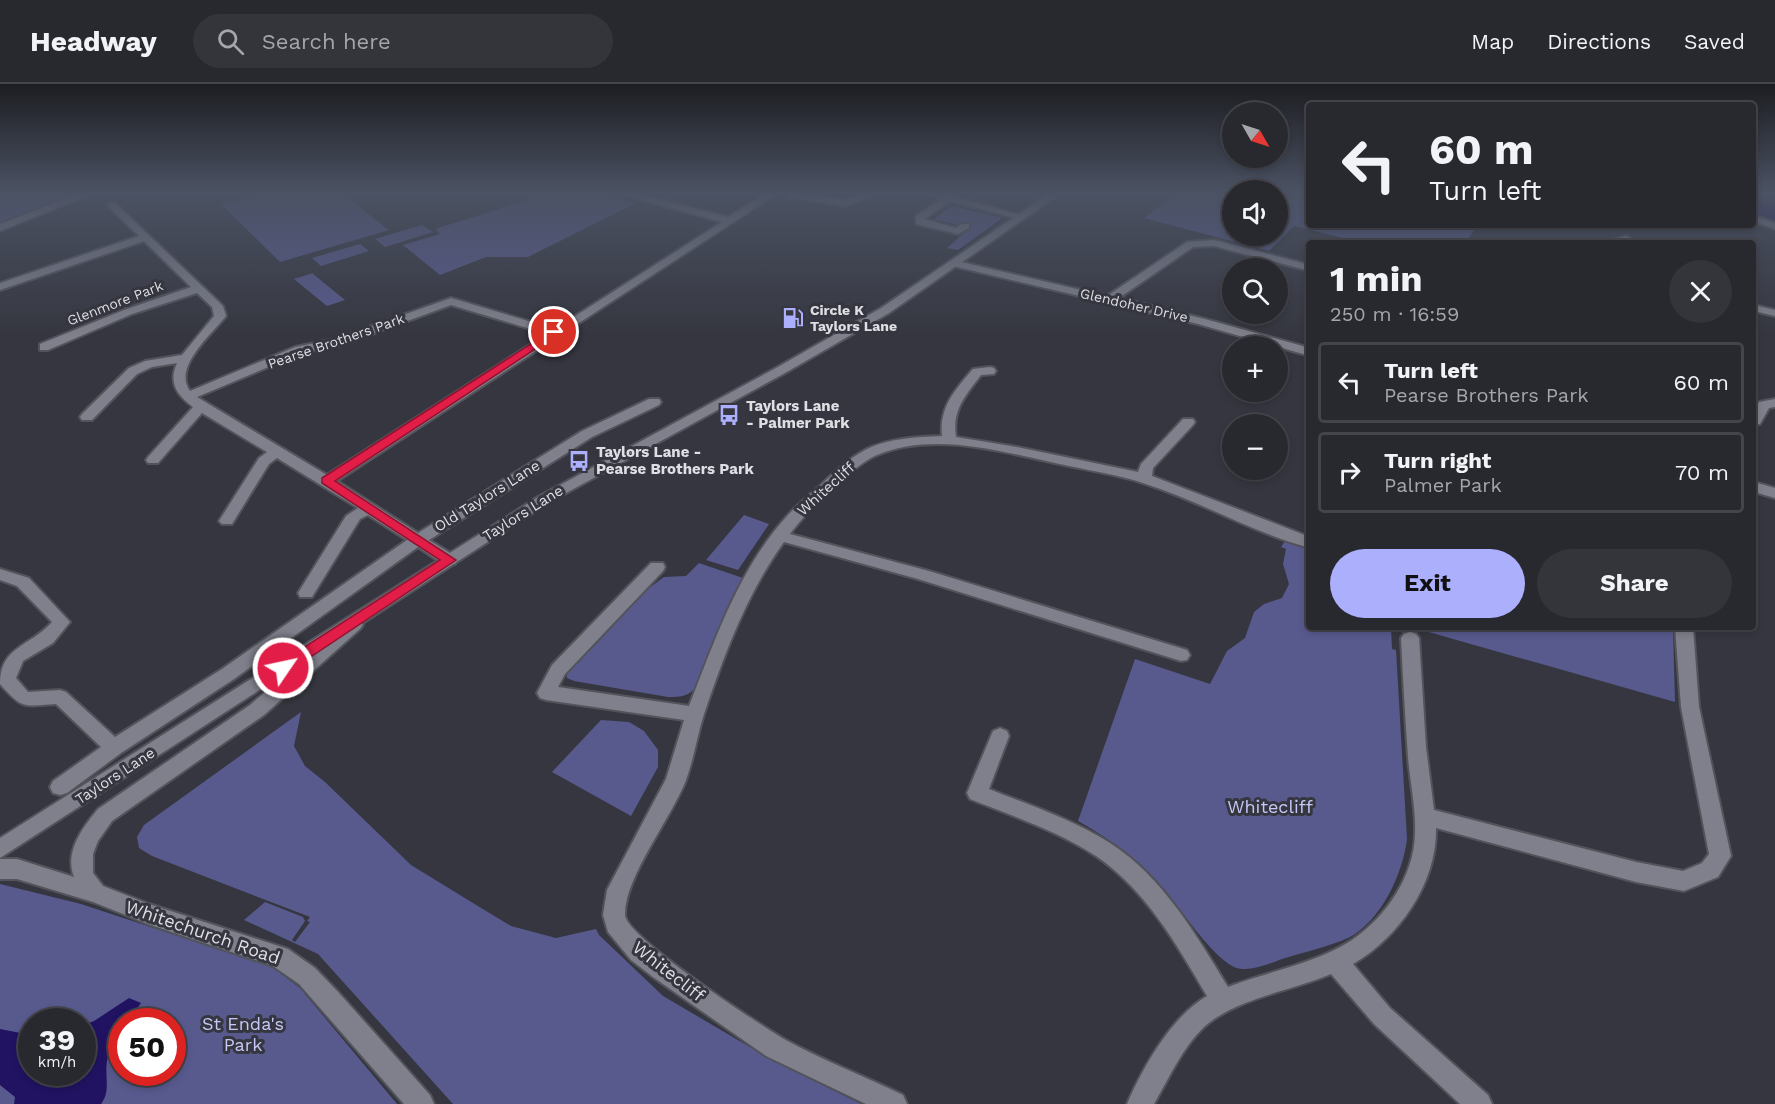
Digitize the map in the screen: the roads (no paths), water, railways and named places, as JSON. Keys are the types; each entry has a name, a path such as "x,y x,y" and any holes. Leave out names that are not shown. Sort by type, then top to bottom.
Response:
{"street":[{"path":"2,285 136,241"},
{"name":"Glenmore Park","path":"147,241 217,306 220,316 185,358"},
{"path":"327,481 554,332 700,241"},
{"name":"Taylors Lane","path":"0,849 370,610 589,473 782,371 860,326 989,241"},
{"path":"1110,299 1191,244 1214,243 1306,267"},
{"name":"Glendoher Drive","path":"957,264 1202,321 1306,351"},
{"name":"Glenmore Park","path":"44,347 128,312 197,288"},
{"name":"Pearse Brothers Park","path":"188,396 299,350 338,342 451,301 554,332"},
{"path":"1756,308 1775,313"},
{"path":"185,358 178,374 179,385 201,407 327,481 449,560"},
{"path":"87,417 133,371 149,364 185,358"},
{"path":"949,440 946,420 949,408 976,372 990,371"},
{"name":"Old Taylors Lane","path":"60,787 114,748 228,674 418,539 587,434 654,402"},
{"path":"1756,418 1764,405 1775,403"},
{"path":"153,460 201,407"},
{"path":"1143,478 1146,467 1188,422"},
{"path":"1756,422 1770,428"},
{"name":"Whitecliff","path":"894,1104 775,1047 661,969 639,952 616,925 614,908 618,890 676,780 694,714 735,611 764,558 792,519 837,478 870,453 917,441 949,440 1143,478 1306,541"},
{"path":"227,521 264,461 276,452"},
{"path":"1756,488 1775,493"},
{"path":"306,593 354,516 369,508"},
{"name":"Whitecliff","path":"780,536 923,575 1181,655"},
{"path":"657,567 558,670 546,693 580,696 694,714"},
{"path":"0,574 23,582 62,622 47,639 16,657 6,679 24,699 60,697 114,748"},
{"path":"95,894 82,876 81,855 93,830 105,815 257,710 370,610"},
{"path":"1425,816 1636,872 1684,880 1710,870 1720,856 1690,707 1684,630"},
{"path":"1140,1104 1170,1053 1203,1012 1223,1000 1335,961 1364,947 1387,927 1402,904 1416,878 1424,851 1425,816 1420,783 1410,638"},
{"path":"1000,736 977,793 1080,836 1110,855 1157,899 1176,924 1223,1000"},
{"name":"Whitechurch Road","path":"0,869 17,869 280,957 307,976 331,1000 421,1104"},
{"path":"1335,961 1382,1016 1479,1104"}],"place":[{"name":"Circle K Taylors Lane","path":"793,318"},
{"name":"Taylors Lane - Palmer Park","path":"729,415"},
{"name":"Taylors Lane - Pearse Brothers Park","path":"579,461"}],"park label":[{"name":"St Enda's Park","path":"243,1033"}]}
